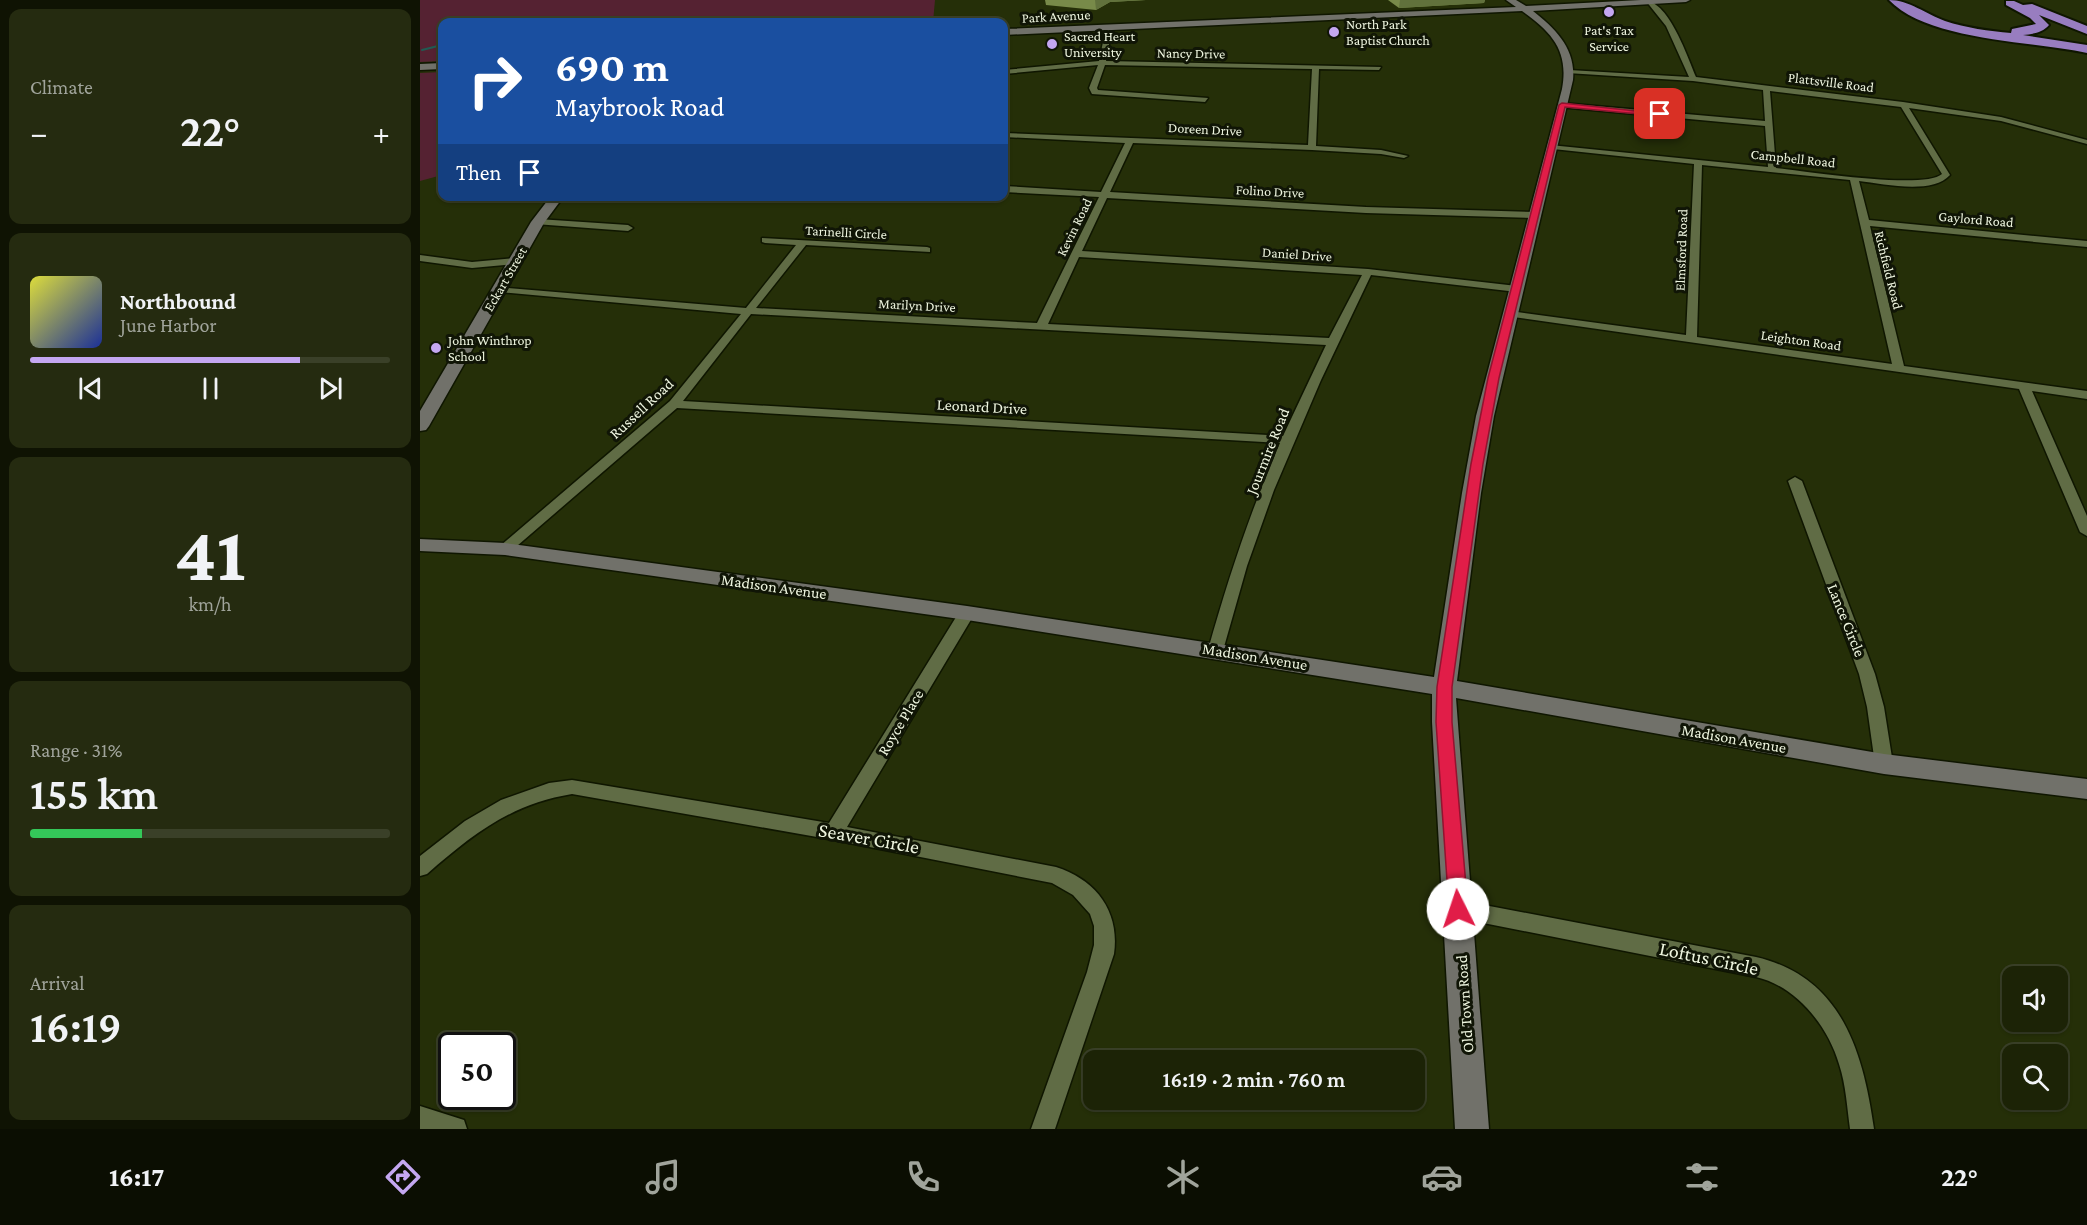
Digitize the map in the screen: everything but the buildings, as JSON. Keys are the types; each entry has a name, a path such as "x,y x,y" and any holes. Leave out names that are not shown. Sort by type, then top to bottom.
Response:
{"highway":[{"path":"1894,0 1926,18 1951,26 2047,40 2087,49"},
{"path":"1908,8 1945,21 1986,30 2027,31 2042,27 2040,20 2007,1"},
{"path":"2007,1 2087,30"},
{"path":"2007,1 2087,37"},
{"path":"2058,8 2063,18 2087,30"}],"main road":[{"path":"1510,0 1532,12 1563,48 1569,64 1569,72"},
{"name":"Park Avenue","path":"1008,33 1686,0"},
{"path":"420,67 438,66"},
{"name":"Old Town Road","path":"1472,1129 1444,722 1444,687 1477,464 1493,378 1553,147 1569,72"},
{"name":"Eckart Street","path":"420,426 538,222 554,201"},
{"name":"Madison Avenue","path":"420,545 505,549 967,613 1444,687 1884,764 2087,789"}],"street":[{"path":"1648,2 1656,8 1676,37 1693,79"},
{"path":"1109,28 1102,63 1093,88 1098,93 1205,100"},
{"name":"Nancy Drive","path":"1008,72 1102,63 1379,68"},
{"path":"1312,148 1316,67"},
{"name":"Plattsville Road","path":"1569,72 1693,79 1903,104 2009,121 2087,142"},
{"path":"1766,87 1772,170"},
{"name":"Campbell Road","path":"1553,147 1919,184 1939,180 1946,175 1903,104"},
{"path":"1562,105 1768,124"},
{"name":"Doreen Drive","path":"1008,135 1312,148 1381,152 1404,156"},
{"name":"Kevin Road","path":"1041,326 1131,139"},
{"name":"Elmsford Road","path":"1691,339 1698,162"},
{"name":"Richfield Road","path":"1854,178 1899,368"},
{"name":"Folino Drive","path":"1008,189 1366,210 1536,215"},
{"path":"538,222 628,228"},
{"name":"Gaylord Road","path":"1863,222 2087,244"},
{"name":"Tarinelli Circle","path":"765,240 927,249"},
{"name":"Russell Road","path":"505,549 674,404 802,243"},
{"name":"Daniel Drive","path":"1076,254 1368,272 1517,289"},
{"path":"420,258 472,265 515,261"},
{"name":"Jourmire Road","path":"1216,650 1239,566 1288,440 1368,272"},
{"name":"Marilyn Drive","path":"500,289 747,311 1333,342"},
{"name":"Leighton Road","path":"1510,314 2087,395"},
{"path":"2024,386 2087,532"},
{"name":"Leonard Drive","path":"674,404 1288,440"},
{"name":"Lance Circle","path":"1795,481 1810,528 1868,675 1878,714 1884,764"},
{"name":"Royce Place","path":"834,832 967,613"},
{"name":"Seaver Circle","path":"420,868 487,815 514,800 546,790 572,787 834,832 1056,875 1082,888 1096,905 1104,926 1103,956 1043,1129"},
{"name":"Loftus Circle","path":"1458,909 1775,972 1791,981 1811,998 1840,1039 1851,1065 1862,1129"},
{"path":"420,1118 455,1129"}],"shaded area":[{"path":"420,0 935,0 933,18 438,18 438,61 420,62"},
{"path":"438,72 438,176 420,181 420,73"}],"waterway":[{"path":"422,50 438,46"}],"place":[{"name":"Pat's Tax Service","path":"1609,12"},
{"name":"North Park Baptist Church","path":"1334,32"},
{"name":"Sacred Heart University","path":"1052,44"},
{"name":"John Winthrop School","path":"436,348"}],"route":[{"path":"1458,909 1444,722 1444,687 1477,464 1493,378 1562,105 1660,114"}]}
